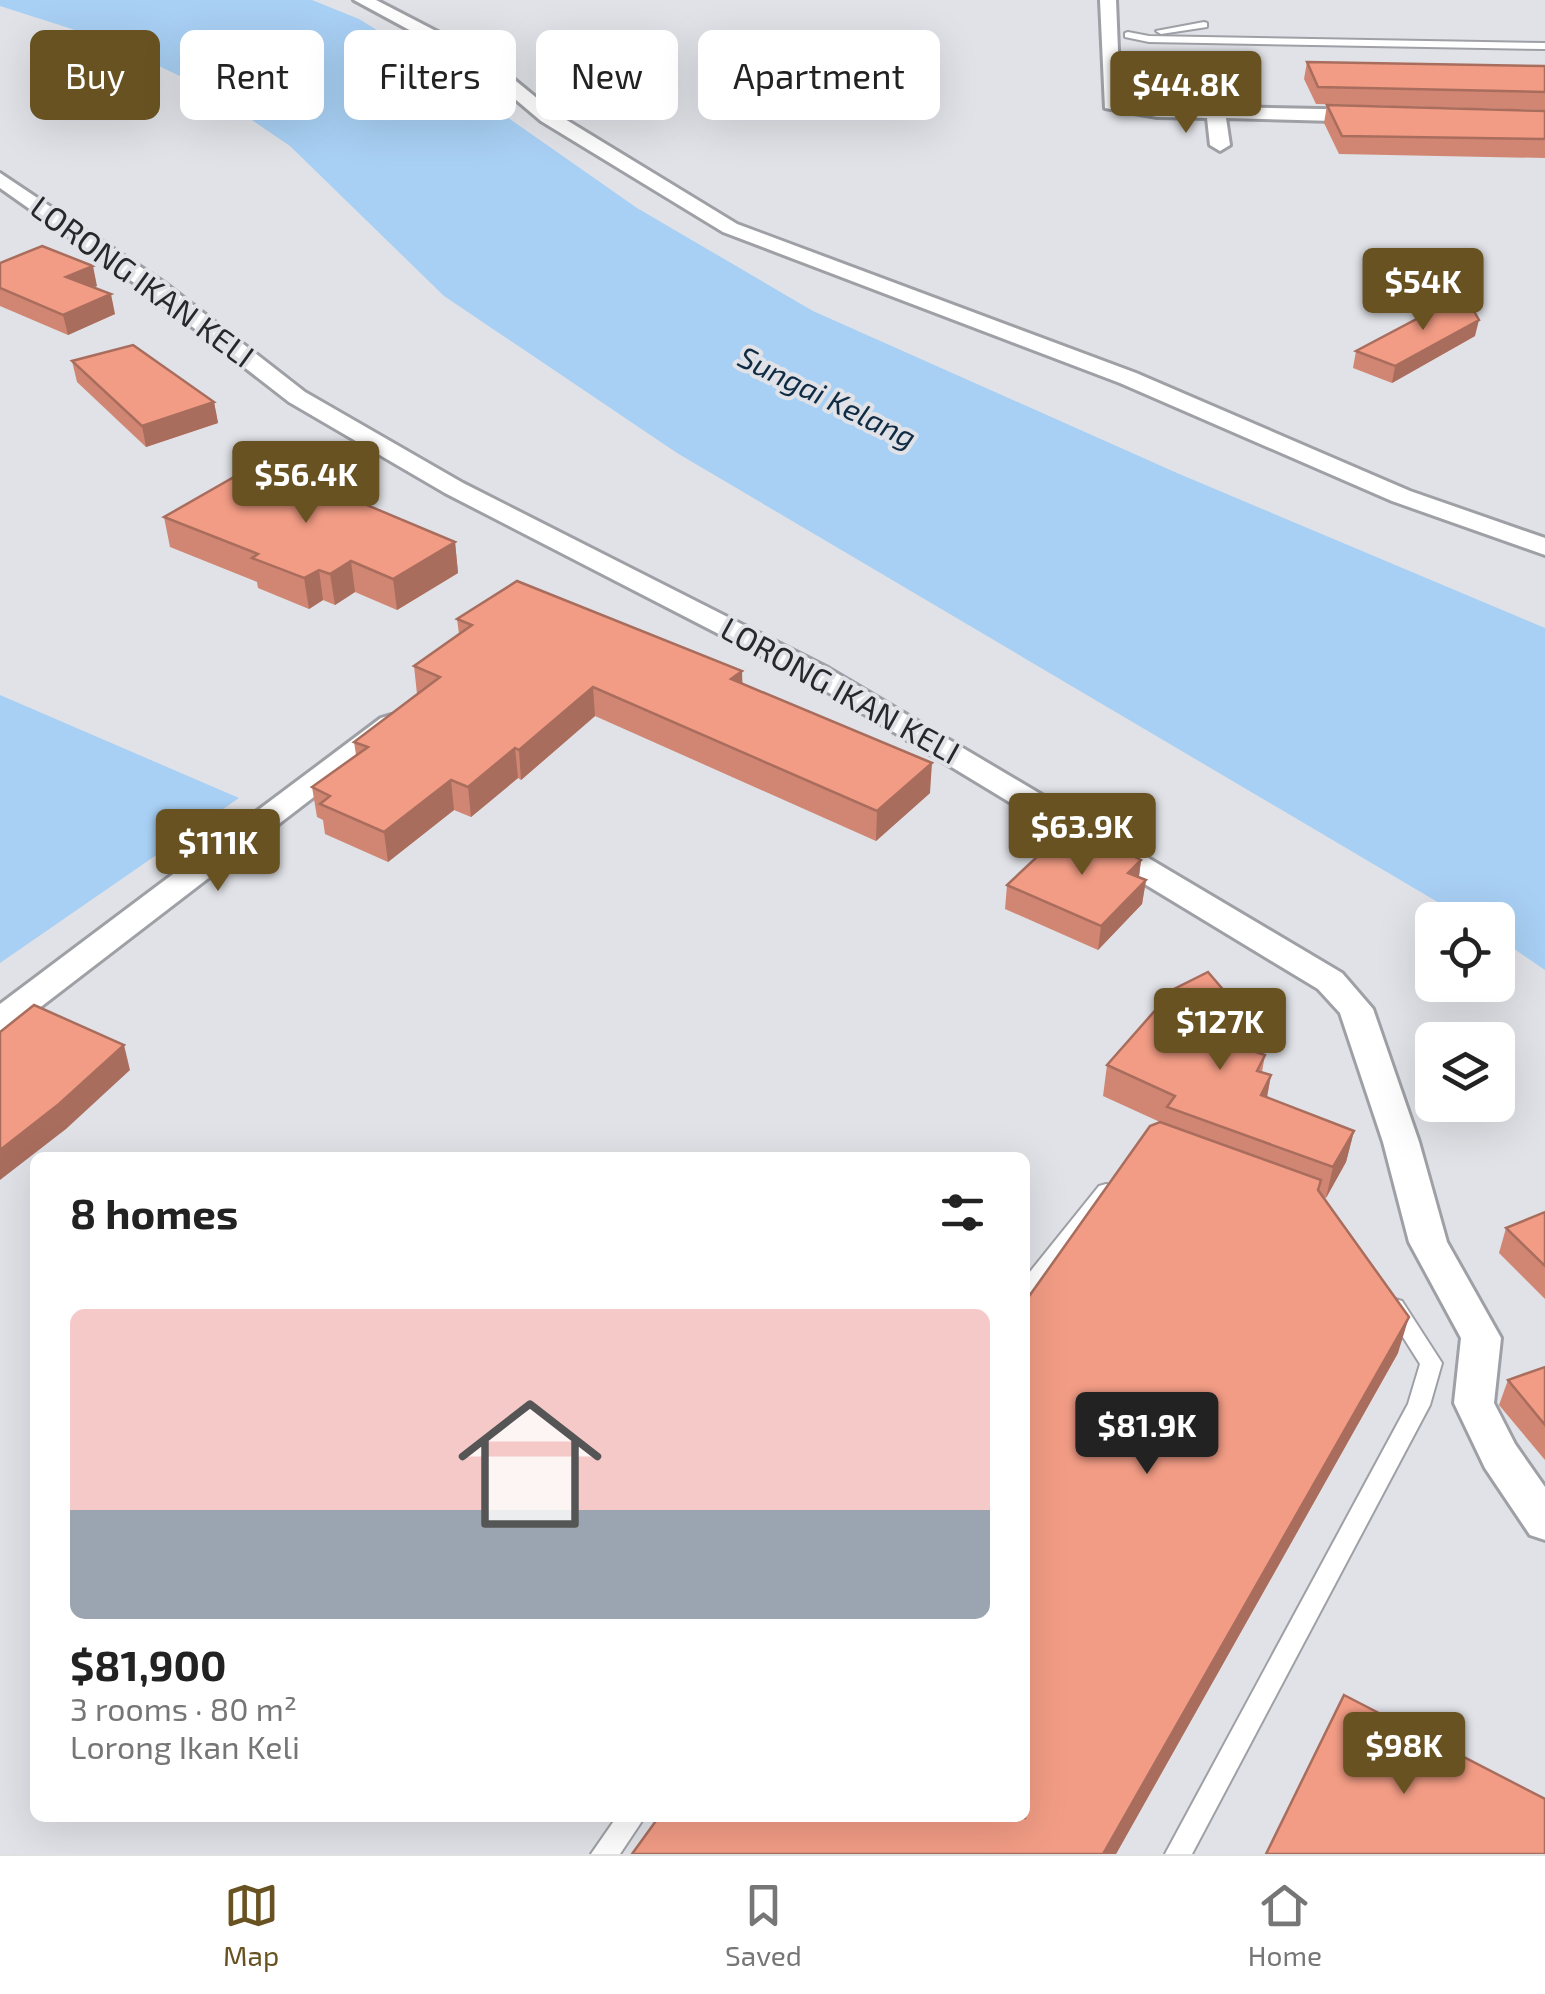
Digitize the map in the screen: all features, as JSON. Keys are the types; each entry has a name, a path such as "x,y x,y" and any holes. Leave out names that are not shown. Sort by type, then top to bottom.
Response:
{"street":[{"path":"362,0 425,29 482,62 548,118 730,228 1128,378 1401,496 1545,547"},
{"path":"1108,0 1120,35 1111,104 1126,109 1217,113 1390,116"},
{"path":"1211,81 1220,145"},
{"name":"LORONG IKAN KELI","path":"0,179 158,289 297,396 454,488 818,674 1330,981 1356,1008 1401,1142 1428,1242 1482,1338 1474,1403 1500,1456 1545,1522"},
{"path":"0,1021 399,718"}],"lane":[{"path":"1120,35 1204,25"},
{"path":"1120,35 1149,39 1545,46"},
{"path":"1030,1286 1122,1170"},
{"path":"1178,1854 1419,1404 1431,1363 1389,1296"},
{"path":"604,1854 629,1822"}],"water":[{"name":"Sungai Kelang","path":"0,0 312,0 377,30 344,30 344,120 511,120 637,208 813,311 1177,473 1545,628 1545,970 1515,950 1515,902 1438,902 677,453 444,296 290,146 252,120 324,120 324,30 180,30 180,76 160,67 160,30 75,30 0,6"},
{"path":"0,695 239,798 0,963"}],"building":[{"path":"1307,62 1545,66 1545,92 1318,87"},
{"path":"1327,105 1545,111 1545,139 1342,136"},
{"path":"42,246 93,266 66,277 111,294 63,315 0,288 0,263"},
{"path":"1464,294 1479,320 1395,366 1356,351"},
{"path":"133,345 214,402 142,426 72,361"},
{"path":"262,461 455,542 393,579 351,561 330,574 319,570 304,578 252,558 258,554 164,517"},
{"path":"517,581 742,671 731,679 932,763 877,811 593,687 468,787 451,780 384,832 320,804 330,796 312,787 368,747 354,742 440,677 414,666 472,625 457,619"},
{"path":"1087,833 1141,860 1128,873 1146,880 1101,926 1007,885 1054,841 1071,848"},
{"path":"1208,972 1250,1021 1231,1044 1265,1055 1257,1071 1271,1075 1261,1095 1354,1131 1333,1167 1167,1107 1175,1096 1107,1065 1174,989"},
{"path":"34,1005 124,1045 59,1104 0,1150 0,1032"},
{"path":"1160,1122 1321,1180 1318,1190 1409,1317 1103,1854 632,1854 655,1822 1030,1822 1030,1295 1150,1126"},
{"path":"1545,1212 1545,1266 1506,1228"},
{"path":"1545,1367 1545,1425 1508,1380"},
{"path":"1344,1695 1545,1799 1545,1854 1266,1854"}]}
